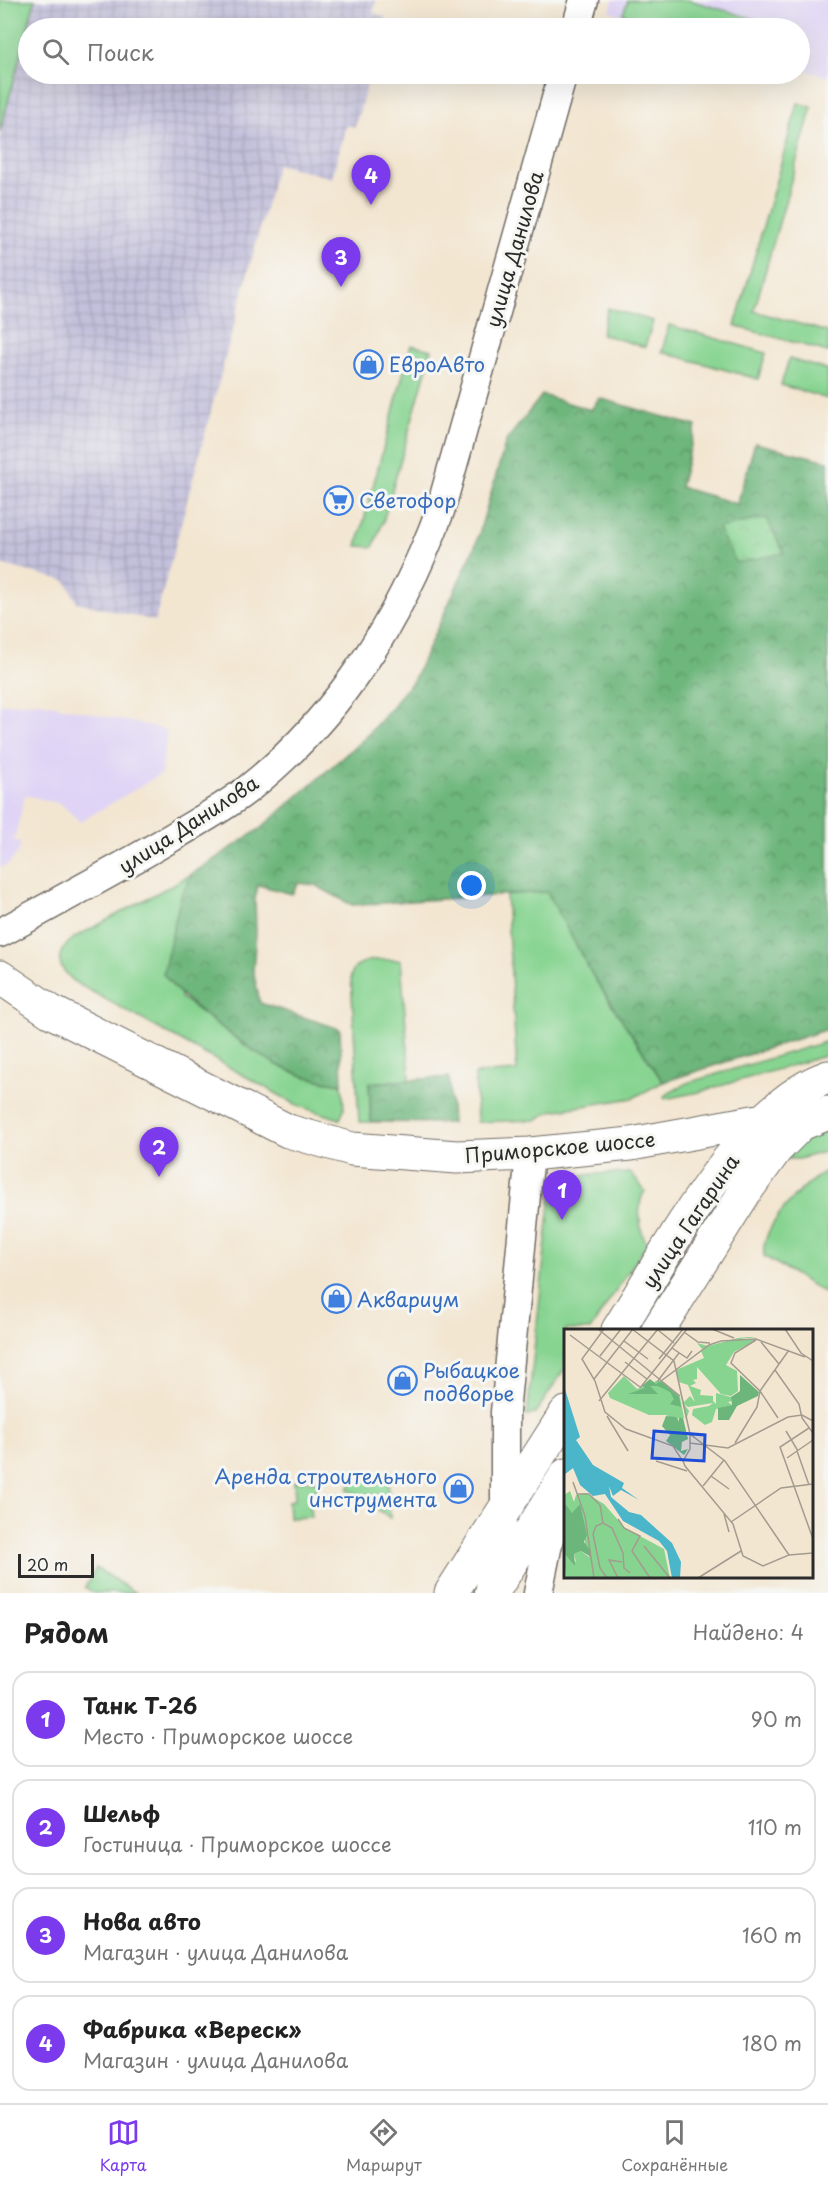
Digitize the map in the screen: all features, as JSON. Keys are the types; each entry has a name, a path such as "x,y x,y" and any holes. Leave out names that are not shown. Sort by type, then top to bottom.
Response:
{"main road":[{"name":"Приморское шоссе","path":"0,977 50,1011 288,1131 352,1149 457,1157 530,1154 631,1144 764,1120 814,1118"},
{"name":"улица Гагарина","path":"619,1329 723,1165 764,1120 802,1089 828,1077"},
{"name":"улица Гагарина","path":"659,1329 745,1192 776,1149 814,1118"},
{"path":"451,1593 564,1416"},
{"path":"490,1593 564,1478"}],"street":[{"path":"579,18 584,0"},
{"name":"улица Данилова","path":"0,933 123,866 247,790 303,739 367,661 420,563 440,511 560,84"},
{"path":"490,1593 505,1507 505,1412 530,1154"},
{"path":"538,1593 549,1539 564,1494"}],"shaded area":[{"path":"0,0 376,0 373,13 385,18 18,18 18,84 367,84 355,127 346,125 332,178 277,164 155,621 77,602 66,581 0,564"},
{"path":"613,0 828,0 828,77 810,72 810,18 630,18 610,11"},
{"path":"40,702 167,730 161,774 80,822 61,804 25,795 14,841 21,842 18,852 9,864 0,868 0,704"}],"green space":[{"path":"0,0 35,0 30,18 18,18 18,64 0,132"},
{"path":"628,0 689,0 751,18 633,18 623,14"},
{"path":"798,103 812,107 754,311 828,332 828,352 735,326"},
{"path":"608,308 653,321 645,347 601,334"},
{"path":"669,325 766,353 758,379 662,352"},
{"path":"411,345 432,350 383,522 373,547 357,546"},
{"path":"789,359 828,370 828,399 781,385"},
{"path":"542,395 591,410 599,398 696,426 680,487 737,504 755,443 828,461 828,1029 663,1082 593,976 547,892 352,905 315,885 299,883 292,894 258,885 255,899 256,933 253,970 260,1003 340,1029 342,1084 306,1077 277,1065 249,1048 183,996 163,974 181,895 192,874 261,828 366,737 413,681 476,544 506,441"},
{"path":"766,518 784,553 736,563 718,528"},
{"path":"192,874 185,890 178,920 181,998 256,1053 275,1064 317,1080 342,1084 344,1109 340,1119 299,1106 76,983 61,966 62,950 74,938"},
{"path":"547,891 593,976 663,1082 633,1098 551,1111 536,1120 477,1122 475,1074 517,1071 506,894"},
{"path":"401,960 410,1080 369,1083 371,1122 359,1122 351,975 354,969 365,962"},
{"path":"828,1041 828,1055 699,1092 665,1099 664,1096 687,1083"},
{"path":"449,1077 452,1123 371,1122 369,1083"},
{"path":"828,1130 828,1151 799,1159 788,1159 801,1138"},
{"path":"828,1170 828,1295 764,1256 765,1244 776,1219 796,1195"},
{"path":"631,1173 645,1191 640,1203 640,1217 642,1232 647,1244 591,1329 564,1329 564,1370 535,1414 527,1416 551,1195 567,1181 598,1174"},
{"path":"388,1478 390,1518 348,1489 353,1480"},
{"path":"317,1480 318,1503 310,1504 311,1517 289,1518 288,1501 295,1500 294,1481"},
{"path":"96,1568 136,1593 94,1593 85,1587"}],"place":[{"name":"Фабрика «Вереск»","path":"371,205"},
{"name":"Нова авто","path":"341,287"},
{"name":"ЕвроАвто","path":"368,364"},
{"name":"Светофор","path":"338,500"},
{"name":"Шельф","path":"159,1177"},
{"name":"Танк Т-26","path":"562,1220"},
{"name":"Аквариум","path":"336,1299"},
{"name":"Рыбацкое подворье","path":"402,1381"},
{"name":"Аренда строительного инструмента","path":"458,1488"}]}
